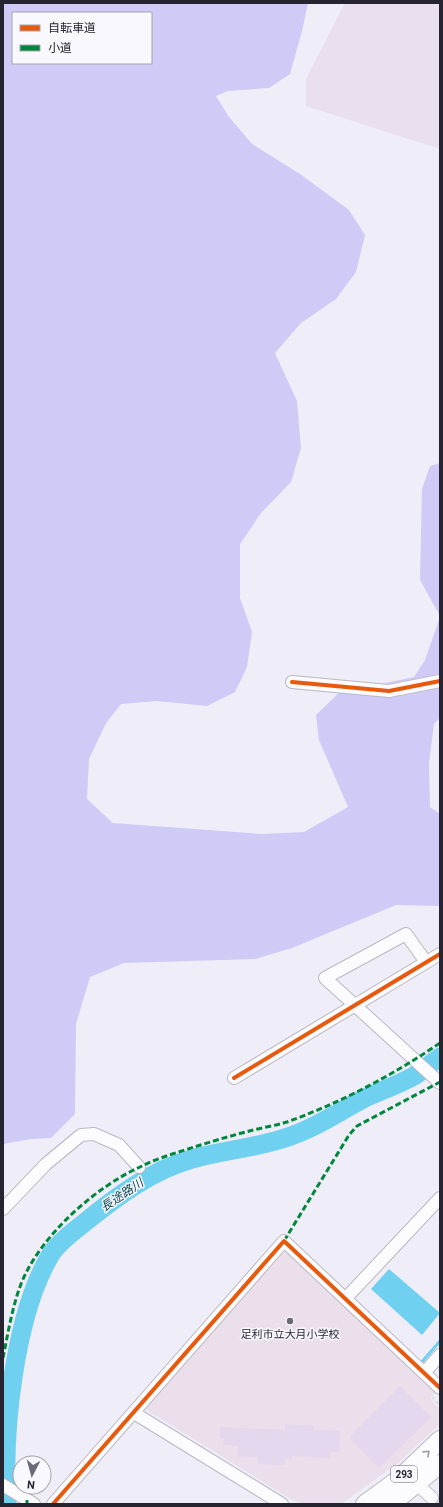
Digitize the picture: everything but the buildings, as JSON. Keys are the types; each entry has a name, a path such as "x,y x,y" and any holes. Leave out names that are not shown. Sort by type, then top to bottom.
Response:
{"highway":[{"name":"293","path":"365,1504 398,1480 440,1440"},
{"name":"293","path":"391,1504 440,1464"}],"street":[{"path":"292,682 389,691 440,681"},
{"path":"426,962 406,934 325,978 438,1081"},
{"path":"234,1078 440,954"},
{"path":"3,1209 46,1164 82,1135 94,1134 119,1145 139,1167"},
{"path":"346,1298 440,1198"},
{"path":"53,1504 284,1241 440,1388"},
{"path":"424,1373 440,1355"},
{"path":"134,1412 282,1504"},
{"path":"417,1484 432,1498"},
{"path":"3,1485 34,1504"}],"shaded area":[{"path":"3,3 308,3 290,74 269,88 228,91 216,96 229,117 252,144 300,174 349,210 365,235 356,272 336,299 301,323 275,353 297,401 301,448 291,482 261,513 240,544 240,598 252,632 247,667 235,692 207,706 157,701 121,704 106,723 89,759 87,799 113,823 262,834 304,832 348,807 319,740 316,715 343,689 381,684 414,677 425,660 440,617 440,718 434,724 429,763 430,807 440,814 440,906 396,905 292,948 255,959 124,963 90,977 76,1024 75,1114 51,1138 31,1139 3,1144"},
{"path":"345,3 440,3 440,149 306,106 306,79"},
{"path":"440,463 440,616 420,580 422,489 430,466"},
{"name":"足利市立大月小学校","path":"285,1249 436,1392 430,1398 440,1410 440,1417 438,1419 440,1424 397,1464 341,1504 302,1504 289,1498 142,1407"}],"water":[{"path":"389,1269 440,1313 422,1335 371,1289"}],"waterway":[{"name":"長途路川","path":"7,1504 7,1444 13,1376 28,1309 38,1279 51,1254 58,1245 96,1213 122,1194 163,1170 192,1159 264,1144 298,1133 363,1099 414,1076 440,1057"},
{"path":"421,1363 440,1341"}],"marked path":[{"path":"3,1358 15,1302 21,1284 30,1266 41,1248 55,1231 88,1200 106,1187 124,1175 147,1163 231,1136 287,1122 327,1106 385,1077 440,1043"},
{"path":"284,1241 349,1135 357,1126 440,1082"}],"cycle path":[{"path":"292,682 389,691 440,681"},
{"path":"234,1078 440,954"},
{"path":"53,1504 284,1241 440,1388"}],"place":[{"name":"足利市立大月小学校","path":"290,1321"}]}
